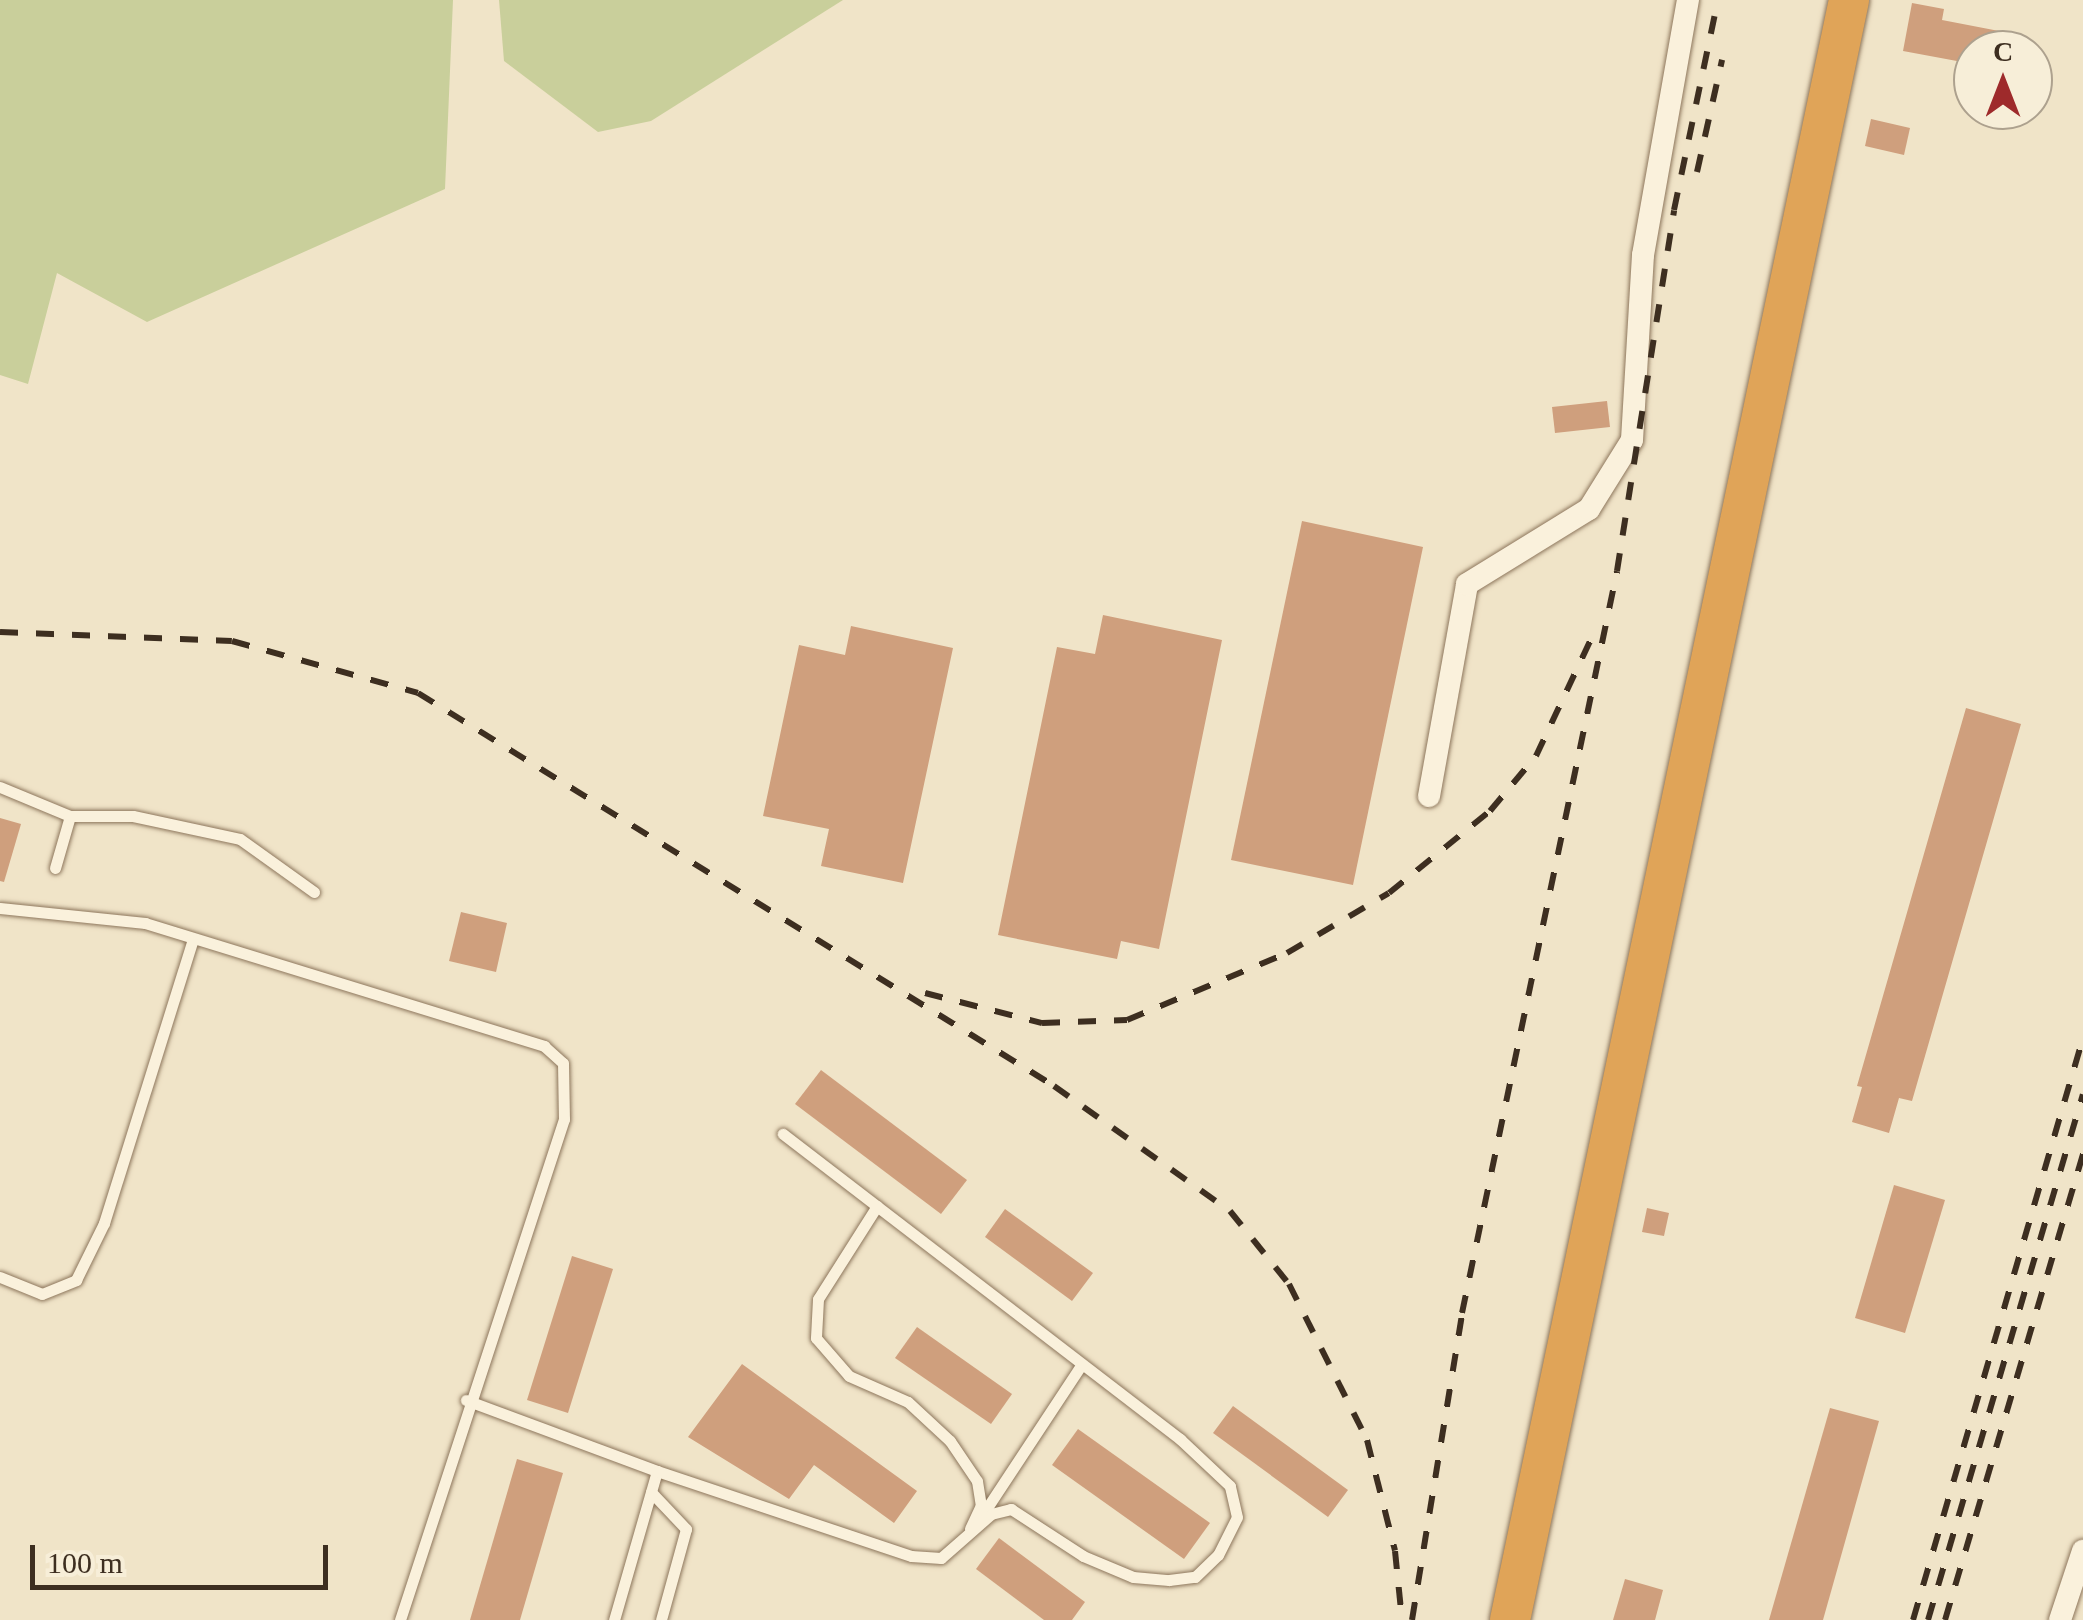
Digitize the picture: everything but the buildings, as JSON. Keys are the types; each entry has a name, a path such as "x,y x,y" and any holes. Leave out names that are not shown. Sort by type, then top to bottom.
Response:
{"highway":[{"path":"1510,1620 1849,0"}],"street":[{"path":"1429,796 1467,584 1588,509 1632,440 1643,255 1688,0"},
{"path":"2060,1620 2083,1551"}],"lane":[{"path":"0,787 70,816 134,816 240,839 314,892"},
{"path":"54,868 70,816"},
{"path":"0,908 145,923 192,943 544,1046 563,1063 564,1120 466,1400 400,1620"},
{"path":"0,1277 42,1294 76,1280 104,1223 192,943"},
{"path":"466,1400 657,1471 911,1556 941,1558 966,1536 1012,1509 1082,1556 1133,1577 1196,1577 1218,1555 1237,1517 1230,1486 1082,1364 783,1134"},
{"path":"876,1206 818,1299 816,1338 849,1376 908,1402 950,1441 979,1493 966,1536"},
{"path":"966,1536 1052,1419 1082,1364"},
{"path":"614,1620 657,1471"},
{"path":"651,1492 686,1529 660,1620"}],"green space":[{"path":"0,0 453,0 445,189 147,322 57,273 28,384 0,375"},
{"path":"499,0 843,0 651,121 598,132 504,61"}],"railway":[{"path":"1412,1620 1462,1313 1617,571 1674,210 1718,0"},
{"path":"1697,172 1722,60"},
{"path":"0,632 232,641 418,693 1054,1086 1230,1211 1289,1284 1367,1440 1395,1551 1402,1620"},
{"path":"925,993 1042,1023 1127,1020 1287,953 1389,893 1490,811 1536,756 1593,635"},
{"path":"1913,1620 2083,1038"},
{"path":"1928,1620 2083,1094"},
{"path":"1945,1620 2083,1153"}]}
